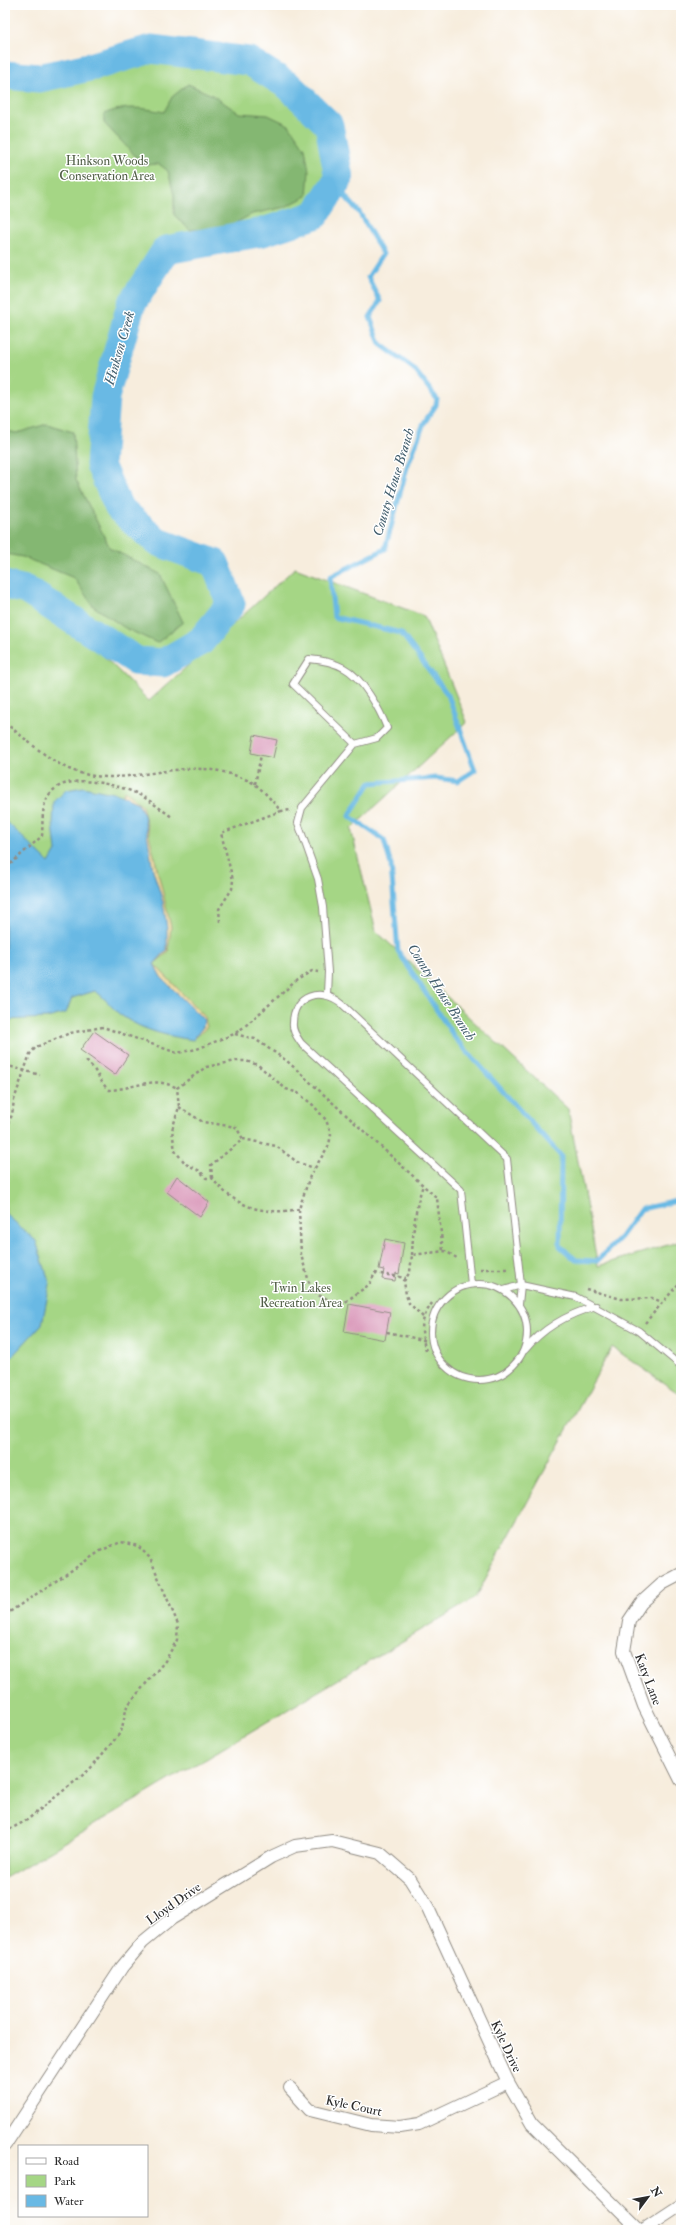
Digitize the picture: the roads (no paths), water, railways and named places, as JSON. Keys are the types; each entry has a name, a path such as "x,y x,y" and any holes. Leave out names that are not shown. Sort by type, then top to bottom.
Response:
{"street":[{"name":"Katy Lane","path":"681,1574 662,1584 641,1603 629,1621 624,1651 644,1706 681,1780"},
{"name":"Lloyd Drive","path":"5,2145 122,1968 143,1942 171,1919 271,1857 295,1846 332,1841 380,1853"},
{"name":"Kyle Drive","path":"380,1853 410,1879 428,1908 508,2082 532,2124 639,2230"},
{"name":"Kyle Court","path":"290,2088 310,2110 371,2125 400,2127 418,2124 508,2082"},
{"path":"643,2230 681,2205"}],"lane":[{"path":"327,994 328,972 323,906 318,879 298,823 302,808 355,744 377,738 387,728 380,710 360,683 346,668 328,661 309,659 293,684 355,744"},
{"path":"471,1284 461,1190 301,1043 294,1032 294,1014 300,1003 316,994 327,994 341,1002 507,1159 521,1285 519,1304"},
{"path":"524,1351 527,1330 526,1319 519,1304 504,1290 488,1284 471,1284 456,1289 444,1298 435,1311 431,1326 432,1342 437,1356 446,1368 459,1377 474,1381 490,1380 504,1374 516,1364 537,1335 580,1311 596,1306"},
{"path":"504,1290 521,1285 576,1297 596,1306 638,1331 681,1366"}],"water":[{"path":"83,787 118,794 138,803 144,815 153,870 163,902 167,928 167,950 154,964 161,977 204,1020 203,1027 193,1040 165,1035 139,1026 119,1013 95,991 72,998 66,1013 47,1018 5,1020 5,820 49,863 56,851 53,824 54,802 66,790"},
{"path":"5,1213 36,1241 50,1284 42,1324 5,1364"}],"waterway":[{"name":"Hinkson Creek","path":"5,75 39,78 94,66 151,49 249,61 289,86 329,125 339,178 315,215 263,232 166,250 131,305 105,397 100,465 119,508 158,542 215,563 231,604 201,641 163,663 137,661 26,590 5,585"},
{"name":"County House Branch","path":"339,178 345,196 359,212 383,254 368,277 380,301 370,317 380,344 414,369 437,399 436,405 424,423 407,467 385,549 330,577 334,617 401,633 448,695 475,770 458,781 436,778 370,783 349,816 384,840 391,865 398,951 455,1038 561,1156 560,1246 576,1260 597,1261 621,1237 641,1209 681,1200"}],"park label":[{"name":"Hinkson Woods Conservation Area","path":"107,168"},
{"name":"Twin Lakes Recreation Area","path":"301,1294"}]}
